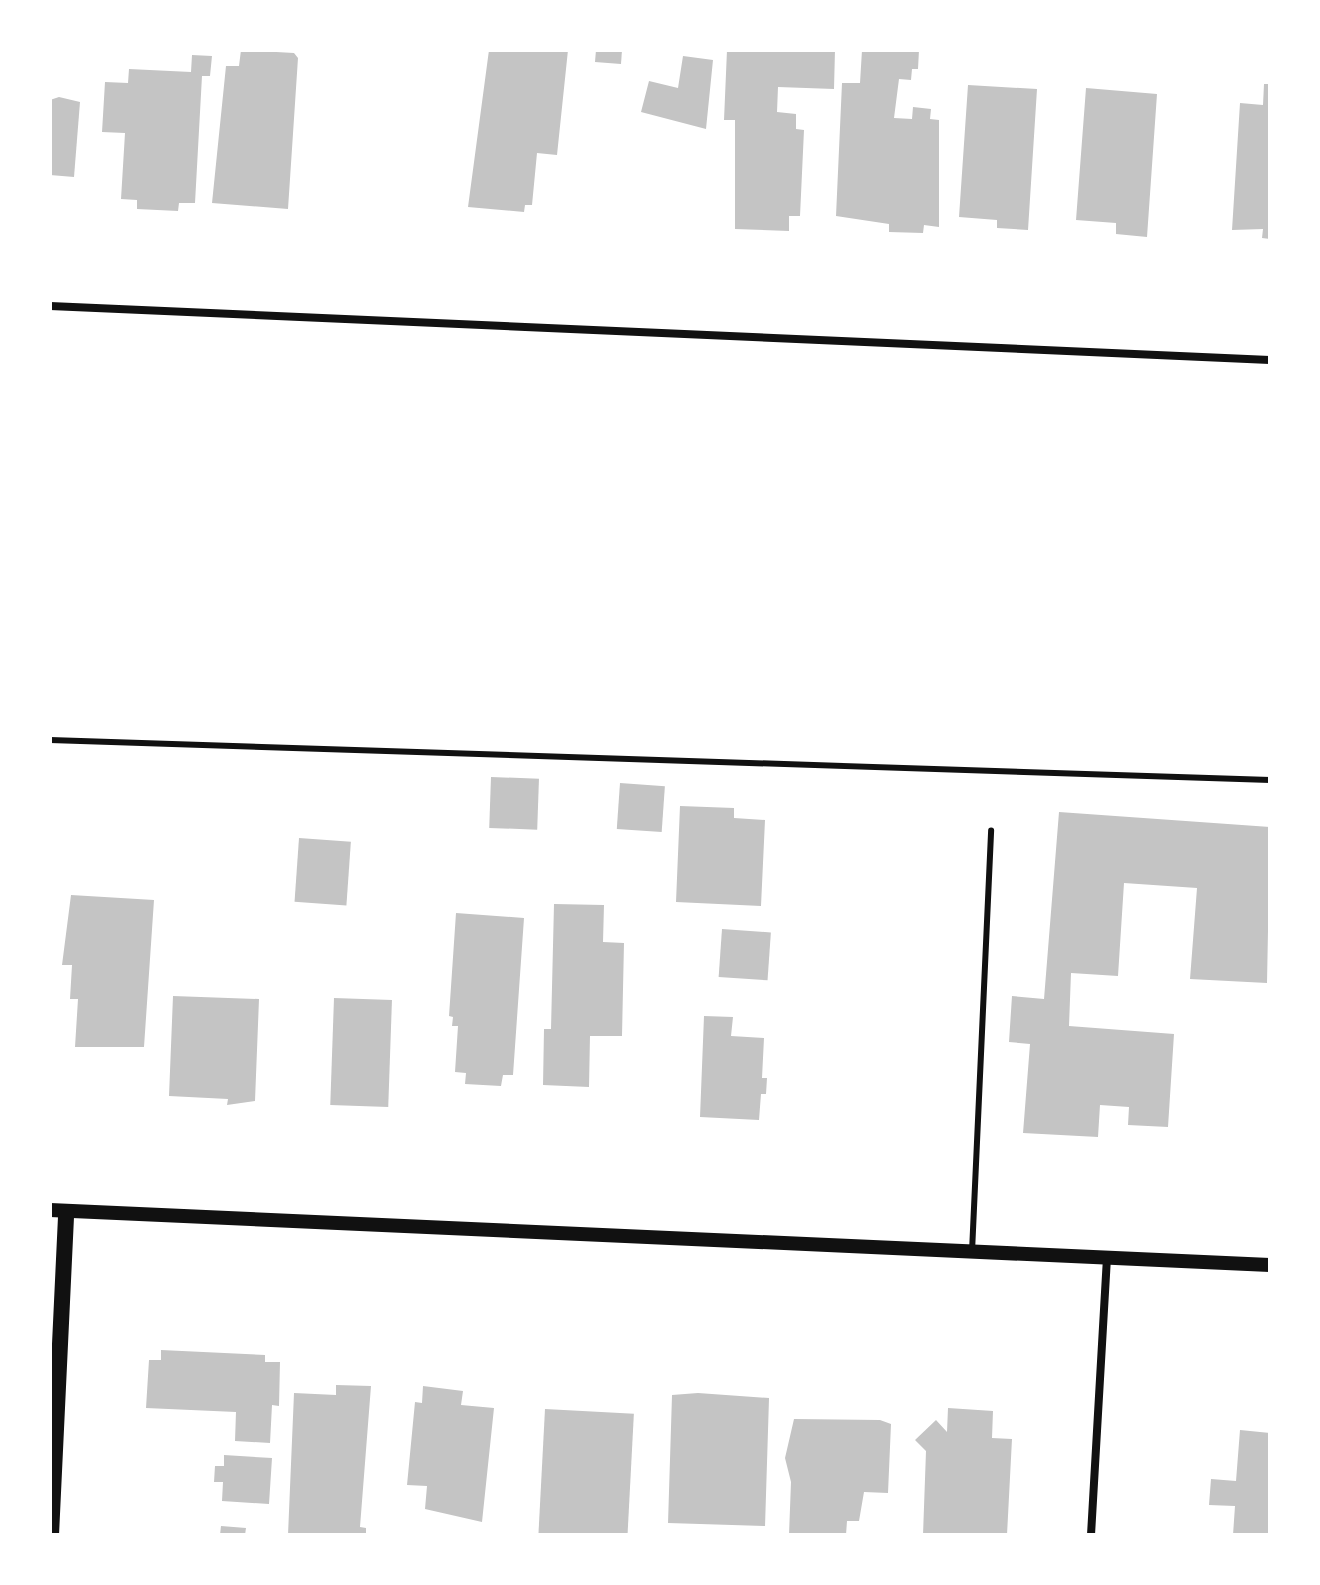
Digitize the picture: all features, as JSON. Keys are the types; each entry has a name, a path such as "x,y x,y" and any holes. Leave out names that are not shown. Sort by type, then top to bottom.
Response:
{"main road":[{"path":"51,1535 58,1211"}],"street":[{"path":"50,306 1270,360"},
{"path":"58,1211 1270,1265"},
{"path":"1091,1535 1107,1258"}],"lane":[{"path":"50,740 1270,780"},
{"path":"972,1252 991,830"}],"building":[{"path":"241,50 294,53 298,58 288,209 212,203 226,66 239,66"},
{"path":"489,50 568,50 557,155 537,153 532,205 525,205 524,212 468,207"},
{"path":"596,50 622,50 621,64 595,62"},
{"path":"727,50 835,50 834,89 778,87 777,112 796,114 796,129 804,130 800,216 789,216 789,231 735,229 735,120 724,120"},
{"path":"862,50 919,50 918,69 912,69 911,80 899,79 894,118 912,119 913,107 931,109 930,119 939,120 939,227 924,225 923,233 889,232 889,224 836,216 842,83 860,83"},
{"path":"192,55 212,56 210,76 202,76 195,203 179,203 178,211 137,209 137,200 121,199 125,133 102,132 105,82 128,83 129,69 191,72"},
{"path":"683,56 713,60 706,129 641,112 649,81 678,88"},
{"path":"1264,84 1270,84 1270,239 1262,238 1263,229 1232,230 1240,103 1263,105"},
{"path":"968,85 1037,89 1028,230 997,228 997,220 959,217"},
{"path":"1086,88 1157,94 1147,237 1116,234 1116,223 1076,220"},
{"path":"59,97 80,102 74,177 50,175 50,100"},
{"path":"491,777 539,779 537,830 489,828"},
{"path":"620,783 665,786 662,832 617,829"},
{"path":"680,806 734,808 734,818 765,820 761,906 676,902"},
{"path":"1059,812 1270,827 1267,983 1190,979 1197,888 1124,883 1118,976 1071,973 1069,1026 1174,1034 1168,1127 1128,1125 1129,1107 1100,1105 1098,1137 1023,1133 1030,1044 1009,1042 1012,996 1044,999"},
{"path":"299,838 351,842 346,905 295,902"},
{"path":"71,895 154,900 144,1047 75,1047 78,999 70,999 72,965 62,965"},
{"path":"554,904 604,905 603,942 624,943 622,1036 590,1036 589,1087 543,1085 544,1029 551,1029"},
{"path":"456,913 524,918 513,1075 503,1075 501,1086 465,1084 466,1073 455,1072 458,1026 452,1026 453,1017 449,1016"},
{"path":"722,929 771,932 768,980 719,977"},
{"path":"173,996 259,999 255,1101 227,1105 228,1099 169,1096"},
{"path":"334,998 392,1000 388,1107 330,1105"},
{"path":"704,1016 733,1017 731,1036 764,1038 762,1078 767,1078 766,1094 761,1094 759,1120 700,1117"},
{"path":"161,1350 265,1355 265,1362 280,1362 279,1406 272,1405 270,1443 235,1441 236,1412 146,1408 149,1360 161,1360"},
{"path":"336,1385 371,1386 360,1527 366,1528 366,1535 288,1535 294,1393 336,1395"},
{"path":"423,1386 463,1391 461,1405 494,1408 482,1522 425,1509 427,1486 407,1485 415,1402 422,1403"},
{"path":"698,1393 769,1398 765,1526 668,1523 672,1395"},
{"path":"948,1408 993,1411 992,1438 1012,1439 1007,1535 923,1535 926,1451 915,1440 936,1420 947,1432"},
{"path":"545,1409 634,1414 628,1535 538,1535"},
{"path":"794,1419 880,1420 891,1424 888,1493 864,1492 859,1521 847,1521 846,1535 789,1535 791,1482 785,1458"},
{"path":"1240,1430 1270,1433 1270,1535 1233,1535 1235,1506 1209,1505 1211,1479 1236,1481"},
{"path":"224,1455 272,1458 269,1504 222,1501 223,1482 214,1482 215,1466 224,1466"},
{"path":"221,1526 246,1528 245,1535 220,1535"}]}
